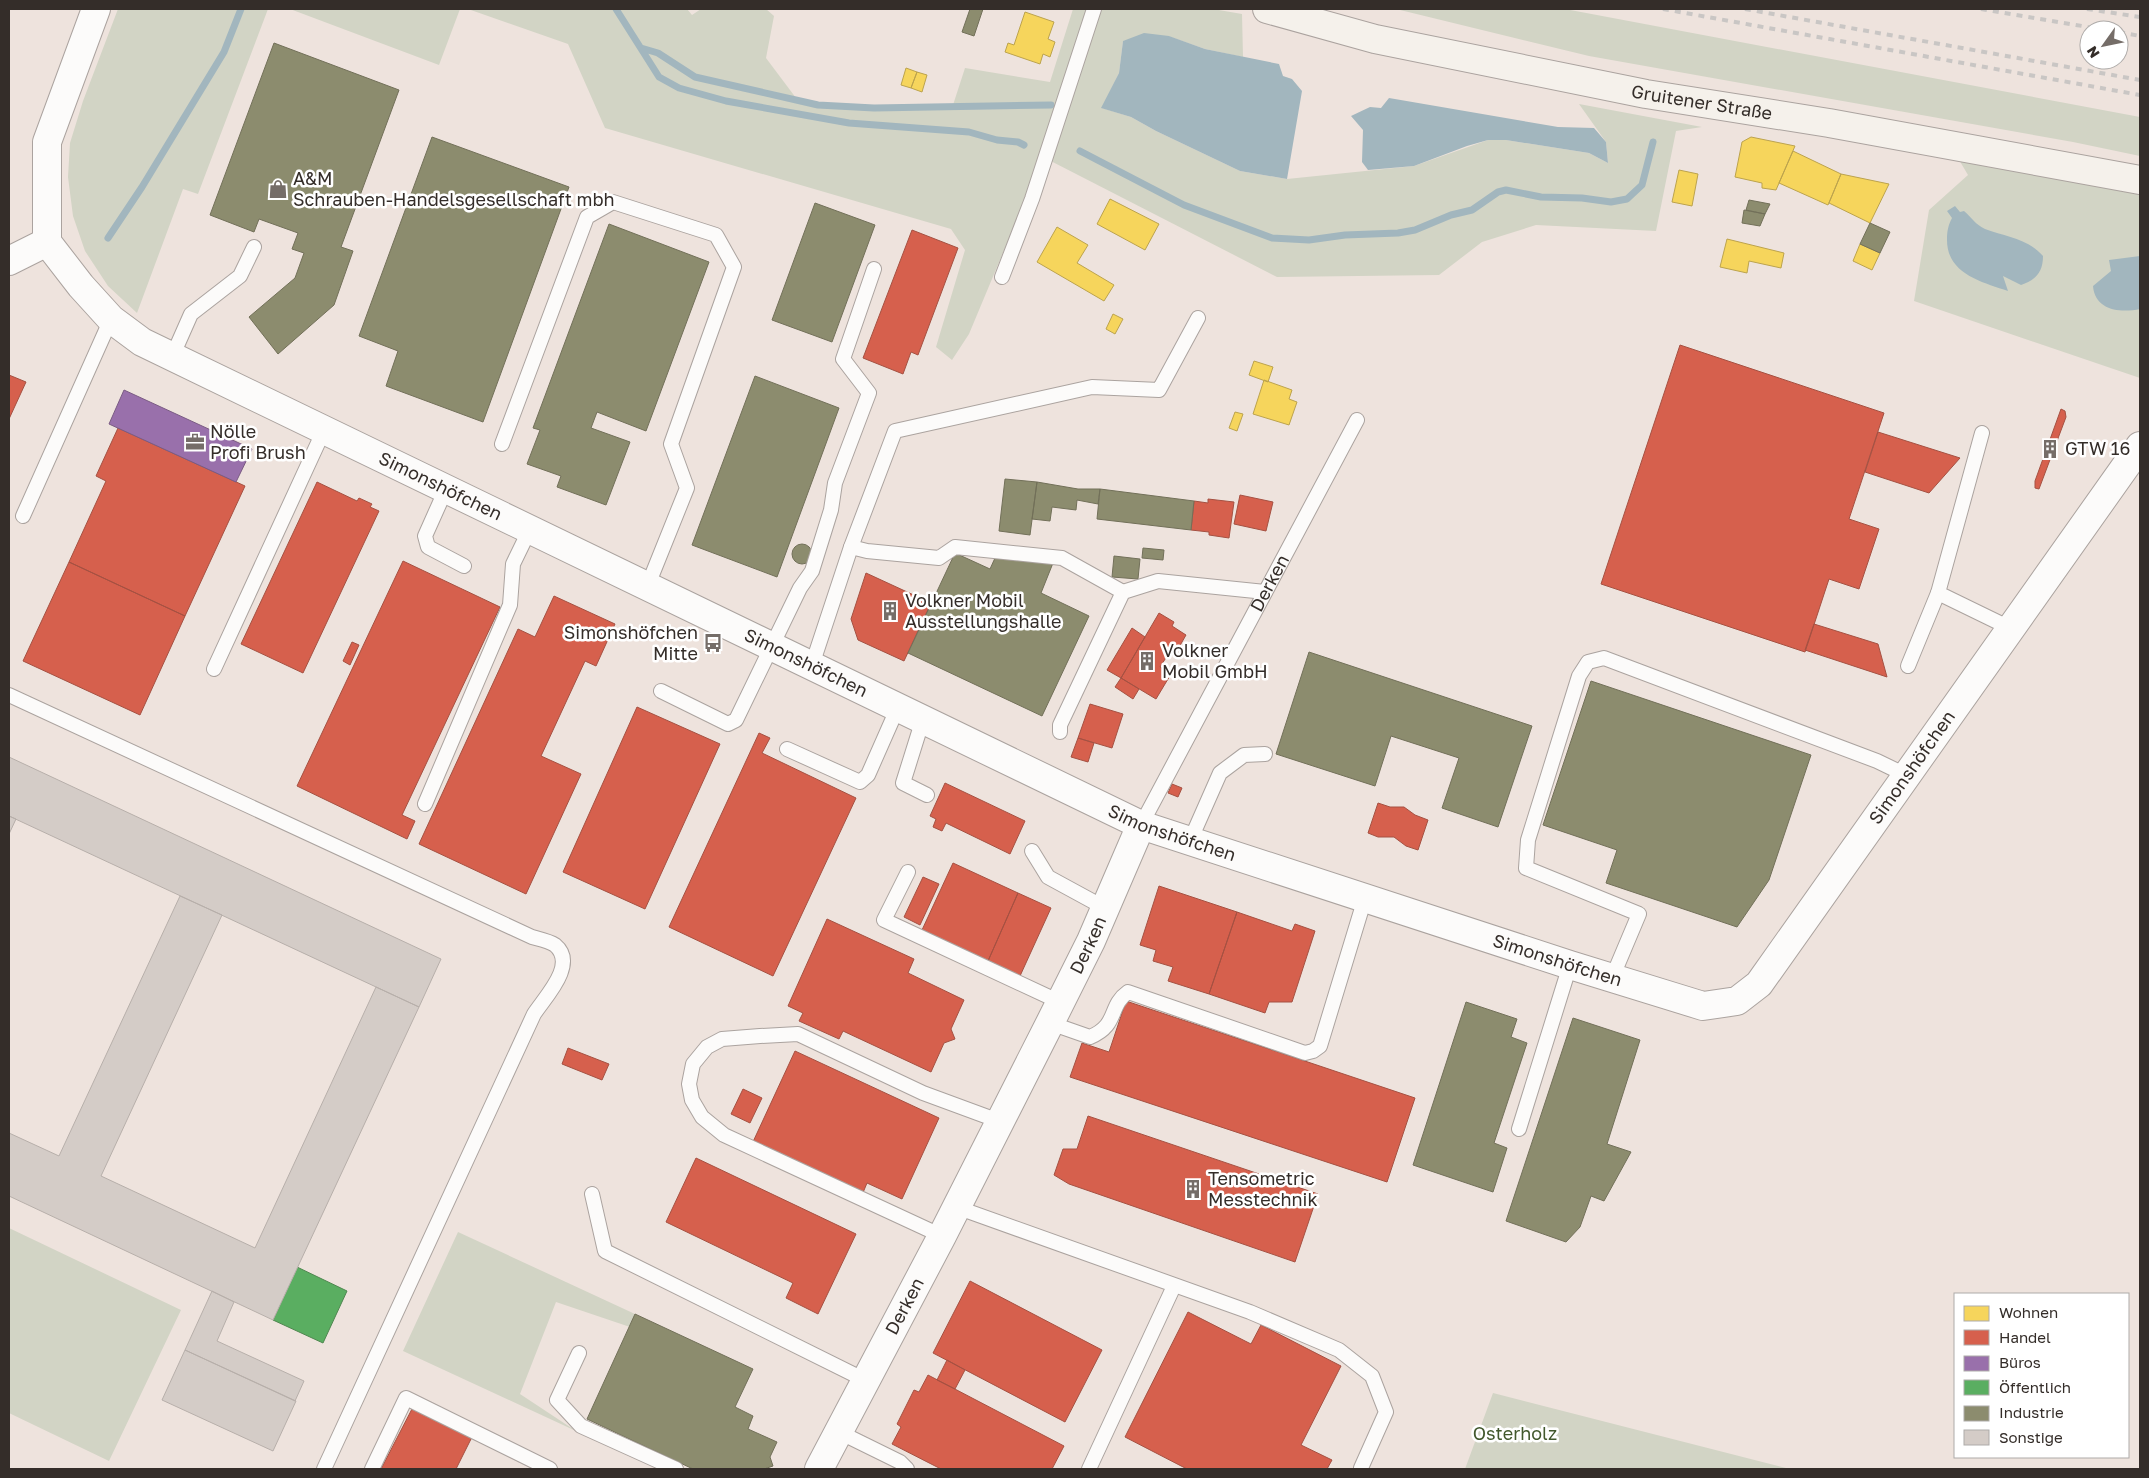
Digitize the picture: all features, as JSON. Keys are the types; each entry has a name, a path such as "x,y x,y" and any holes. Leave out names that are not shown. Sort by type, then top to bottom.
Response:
{"street":[{"path":"9,261 47,242 47,142 96,9"},
{"name":"Gruitener Straße","path":"1266,9 1375,39 1646,94 1829,123 2140,180"},
{"name":"Simonshöfchen","path":"47,242 81,286 112,319 142,342 1141,825 1570,965 1703,1006 1736,1001 1759,984 2140,446"},
{"name":"Derken","path":"819,1469 942,1236 1055,1013 1105,908 1141,825"}],"lane":[{"path":"1002,277 1032,199 1094,9"},
{"path":"502,444 586,218 613,202 716,235 734,267 671,444 687,488 648,585"},
{"path":"172,357 191,314 240,276 254,247"},
{"path":"661,691 728,724 736,720 770,645 800,588 812,571 831,510 835,483 868,392 843,359 874,269"},
{"path":"812,665 851,547 895,431 1092,387 1159,390 1198,318"},
{"path":"23,516 112,319"},
{"name":"Derken","path":"1141,825 1357,420"},
{"path":"214,669 324,430"},
{"path":"1908,666 1938,593 1982,433"},
{"path":"446,489 425,536 428,547 464,566"},
{"path":"425,804 510,605 513,564 530,529"},
{"path":"851,547 866,551 940,558 956,547 1062,558 1123,592"},
{"path":"1060,732 1060,725 1123,592 1158,580 1265,592"},
{"path":"1938,593 2012,629"},
{"path":"1612,978 1639,914 1526,868 1528,840 1579,676 1588,662 1604,658 1877,761 1908,776"},
{"path":"9,695 532,937 553,944 560,951 564,961 560,974 534,1014 324,1469"},
{"path":"787,749 860,782 868,776 898,707"},
{"path":"923,719 903,783 927,795"},
{"path":"1190,841 1220,773 1244,755 1265,754"},
{"path":"1032,851 1048,877 1105,908"},
{"path":"908,872 884,920 1055,1013 1090,1037 1102,1032 1108,1026 1121,997 1128,992 1305,1053 1313,1051 1320,1046 1365,898"},
{"path":"1519,1129 1570,965"},
{"path":"942,1236 724,1135 702,1117 692,1100 689,1084 693,1064 707,1047 722,1040 798,1034 923,1093 999,1121"},
{"path":"592,1194 605,1251 866,1380"},
{"path":"956,1208 1250,1312 1340,1350 1372,1376 1386,1412 1362,1468"},
{"path":"1089,1469 1174,1286"},
{"path":"579,1354 557,1400 581,1426 676,1469"},
{"path":"372,1469 406,1398 547,1469"},
{"path":"839,1432 900,1462 907,1469"}],"green space":[{"path":"118,9 268,9 198,194 183,189 137,313 108,286 85,251 73,216 68,177 70,143 83,101"},
{"path":"290,9 460,9 439,65"},
{"path":"468,9 687,9 692,15 701,9 766,9 774,16 766,58 799,102 855,110 953,105 965,68 1050,82 1073,9 1213,9 1242,14 1243,57 1205,49 1168,36 1123,41 1119,73 1102,108 1131,117 1240,171 1287,179 1414,166 1488,140 1506,140 1589,153 1608,163 1606,142 1579,104 1702,127 1676,131 1656,231 1536,225 1482,242 1439,275 1277,277 1041,156 1025,200 969,334 952,360 936,347 965,250 951,229 605,128 568,44"},
{"path":"1396,9 1565,9 2140,117 2140,156 2073,142 1589,56"},
{"path":"1955,153 2140,189 2140,378 1914,301 1929,210 1968,175"},
{"path":"9,1228 181,1310 109,1461 9,1413"},
{"path":"458,1232 635,1314 630,1327 556,1302 520,1394 576,1431 403,1351"},
{"name":"Osterholz","path":"1493,1393 1790,1469 1465,1469"}],"water":[{"path":"1144,33 1169,36 1205,49 1279,64 1283,76 1292,79 1302,91 1287,179 1240,171 1131,117 1101,108 1119,73 1123,41"},
{"path":"1389,98 1558,127 1594,128 1606,142 1608,163 1589,153 1506,140 1488,140 1414,166 1368,170 1362,162 1363,130 1351,116 1370,107 1381,108"},
{"path":"1955,206 1960,212 1964,211 1985,229 2016,239 2037,250 2043,256 2042,267 2038,275 2031,281 2021,285 2003,276 2008,291 1977,280 1959,269 1949,252 1947,240 1952,218 1947,211"},
{"path":"2140,256 2140,309 2117,310 2099,301 2093,286 2111,271 2109,260"}],"building: Wohnen":[{"path":"1025,12 1054,22 1048,39 1055,42 1050,57 1043,54 1040,64 1005,52 1008,43 1014,45"},
{"path":"906,68 917,72 911,88 901,85"},
{"path":"917,72 927,75 922,92 911,88"},
{"path":"1751,137 1795,146 1776,190 1762,188 1762,183 1735,177 1742,142"},
{"path":"1793,151 1841,174 1828,205 1779,183"},
{"path":"1679,170 1698,174 1692,206 1672,202"},
{"path":"1841,174 1889,184 1870,223 1829,203"},
{"path":"1110,199 1159,224 1145,250 1097,224"},
{"path":"1057,227 1088,245 1077,263 1114,285 1104,301 1037,262"},
{"path":"1727,239 1784,253 1781,268 1749,261 1747,273 1720,267"},
{"path":"1860,244 1880,253 1872,270 1853,261"},
{"path":"1113,314 1123,319 1115,334 1106,329"},
{"path":"1254,361 1273,367 1268,382 1249,375"},
{"path":"1264,380 1292,390 1289,399 1297,402 1289,425 1253,414"},
{"path":"1235,412 1243,414 1237,431 1229,428"}],"building: Handel":[{"path":"912,230 958,248 918,355 911,352 903,374 863,358"},
{"path":"1680,345 1884,413 1849,519 1879,529 1859,589 1829,579 1805,652 1601,584"},
{"path":"9,375 26,382 9,419"},
{"name":"GTW 16","path":"2061,409 2065,411 2066,417 2039,489 2035,488 2035,481"},
{"path":"118,428 245,486 185,616 69,562 106,481 96,476"},
{"path":"1878,432 1960,458 1929,493 1865,472"},
{"path":"317,482 357,501 359,498 372,504 370,507 379,511 303,673 241,644"},
{"path":"1240,495 1273,502 1266,531 1234,524"},
{"path":"1208,499 1234,502 1229,538 1209,535 1209,532 1191,530 1194,501 1208,503"},
{"path":"403,561 500,607 402,815 415,821 407,839 297,786"},
{"path":"69,562 185,616 140,715 23,661"},
{"name":"Volkner Mobil Ausstellungshalle","path":"866,573 931,603 904,661 858,640 851,619"},
{"path":"554,596 615,624 596,666 585,661 541,756 581,774 526,894 419,844 518,629 535,637"},
{"name":"Volkner Mobil GmbH","path":"1159,613 1174,622 1172,626 1186,635 1174,656 1169,653 1160,667 1171,674 1156,699 1121,678"},
{"path":"1814,624 1878,644 1887,677 1805,650"},
{"path":"1132,628 1145,637 1121,678 1107,670"},
{"path":"352,642 359,645 350,665 343,661"},
{"path":"1121,678 1139,689 1133,699 1115,687"},
{"path":"1090,704 1123,714 1112,748 1078,738"},
{"path":"637,707 720,744 645,909 563,872"},
{"path":"759,733 770,738 762,753 856,798 773,976 669,927"},
{"path":"1078,738 1094,743 1088,762 1071,757"},
{"path":"945,783 1025,821 1010,854 946,823 942,831 933,827 936,819 930,816"},
{"path":"1172,784 1182,788 1178,797 1168,793"},
{"path":"1378,803 1390,807 1404,807 1415,815 1428,820 1418,850 1406,846 1394,837 1378,837 1368,833"},
{"path":"953,863 1018,893 988,961 922,930"},
{"path":"923,877 939,884 920,925 904,917"},
{"path":"1159,886 1237,912 1209,994 1168,981 1173,967 1153,961 1156,950 1140,945"},
{"path":"1018,893 1051,908 1020,976 988,961"},
{"path":"1237,912 1292,931 1295,924 1315,931 1292,1002 1269,1002 1265,1013 1209,994"},
{"path":"827,919 914,959 908,973 964,1000 951,1029 955,1039 944,1043 931,1072 843,1031 839,1039 799,1021 803,1013 788,1006"},
{"path":"1126,1001 1415,1098 1387,1182 1070,1077 1082,1043 1109,1052"},
{"path":"568,1048 609,1064 602,1080 562,1064"},
{"path":"795,1051 939,1118 902,1199 867,1183 862,1195 752,1144"},
{"path":"743,1089 762,1098 750,1123 731,1114"},
{"name":"Tensometric Messtechnik","path":"1088,1116 1318,1194 1295,1262 1069,1184 1054,1175 1063,1149 1077,1149"},
{"path":"696,1158 856,1234 818,1314 786,1298 793,1283 666,1222"},
{"path":"970,1281 1102,1350 1065,1422 933,1353"},
{"path":"1188,1312 1251,1344 1261,1325 1341,1366 1301,1445 1332,1460 1327,1469 1187,1469 1125,1437"},
{"path":"947,1360 965,1370 955,1389 937,1380"},
{"path":"928,1375 1064,1446 1052,1469 941,1469 892,1444 901,1427 897,1424 914,1390 919,1392"},
{"path":"413,1407 472,1437 456,1469 381,1469"}],"building: Büros":[{"path":"124,390 252,449 236,482 109,424"}],"building: Öffentlich":[{"path":"297,1267 347,1291 323,1343 273,1320"}],"building: Industrie":[{"path":"970,9 983,9 974,36 962,32"},
{"path":"274,43 399,90 341,247 353,251 334,305 278,354 249,317 295,278 304,253 292,249 298,233 259,219 254,232 210,215"},
{"path":"432,137 569,187 483,422 386,386 398,351 359,336"},
{"path":"1749,200 1770,204 1765,214 1746,210"},
{"path":"815,203 875,225 832,342 772,320"},
{"path":"1744,210 1765,214 1760,226 1742,223"},
{"path":"1870,223 1890,232 1880,253 1860,244"},
{"path":"609,224 709,262 646,431 597,412 591,428 630,442 606,505 557,487 561,476 527,464 540,430 533,428"},
{"path":"755,376 839,408 777,577 692,545"},
{"path":"1005,479 1037,482 1030,535 999,531"},
{"path":"1037,482 1078,489 1100,489 1098,504 1077,500 1076,510 1052,507 1050,521 1032,519"},
{"path":"1100,489 1194,501 1191,530 1097,519"},
{"path":"798,544 806,544 812,550 812,558 806,564 798,564 792,558 792,550"},
{"path":"1143,548 1164,550 1163,560 1142,558"},
{"path":"955,553 990,569 995,558 1053,563 1041,593 1089,616 1042,716 908,653"},
{"path":"1114,556 1140,559 1138,579 1112,577"},
{"path":"1309,652 1532,726 1498,827 1442,808 1459,758 1391,736 1375,786 1276,754"},
{"path":"1591,681 1811,755 1769,880 1737,927 1606,883 1617,850 1543,825"},
{"path":"1466,1002 1517,1019 1511,1037 1527,1043 1494,1143 1507,1148 1493,1192 1413,1165"},
{"path":"1573,1018 1640,1040 1607,1144 1631,1152 1604,1201 1591,1196 1580,1227 1566,1242 1506,1221"},
{"path":"635,1314 753,1369 735,1407 753,1416 748,1429 777,1442 770,1457 773,1466 764,1469 693,1469 587,1419"}],"building: Sonstige":[{"path":"9,757 441,959 419,1007 9,816"},
{"path":"9,816 16,819 9,834"},
{"path":"180,896 222,915 101,1176 255,1248 376,987 419,1007 273,1320 9,1196 9,1133 59,1156"},
{"path":"212,1291 234,1302 217,1341 304,1381 295,1401 185,1350"},
{"path":"185,1350 296,1401 273,1451 162,1400"}],"waterway":[{"path":"108,238 142,187 224,52 241,9"},
{"path":"616,9 659,77 679,88 726,101 849,123 969,132 997,140 1018,142 1024,145"},
{"path":"641,48 658,53 695,77 818,105 874,108 1051,105"},
{"path":"1080,151 1184,205 1272,238 1309,240 1345,235 1398,233 1415,230 1451,215 1472,210 1498,192 1506,190 1541,197 1582,198 1611,202 1627,199 1642,185 1653,142"}],"railway":[{"path":"1663,9 2140,95"},
{"path":"1745,9 2140,80"},
{"path":"1981,9 2079,25"},
{"path":"2087,9 2140,17"},
{"path":"2129,34 2140,36"}],"place":[{"name":"A&M Schrauben-Handelsgesellschaft mbh","path":"278,189"},
{"name":"Nölle Profi Brush","path":"195,442"},
{"name":"GTW 16","path":"2050,449"},
{"name":"Volkner Mobil Ausstellungshalle","path":"890,611"},
{"name":"Simonshöfchen Mitte","path":"713,643"},
{"name":"Volkner Mobil GmbH","path":"1147,661"},
{"name":"Tensometric Messtechnik","path":"1193,1189"}]}
